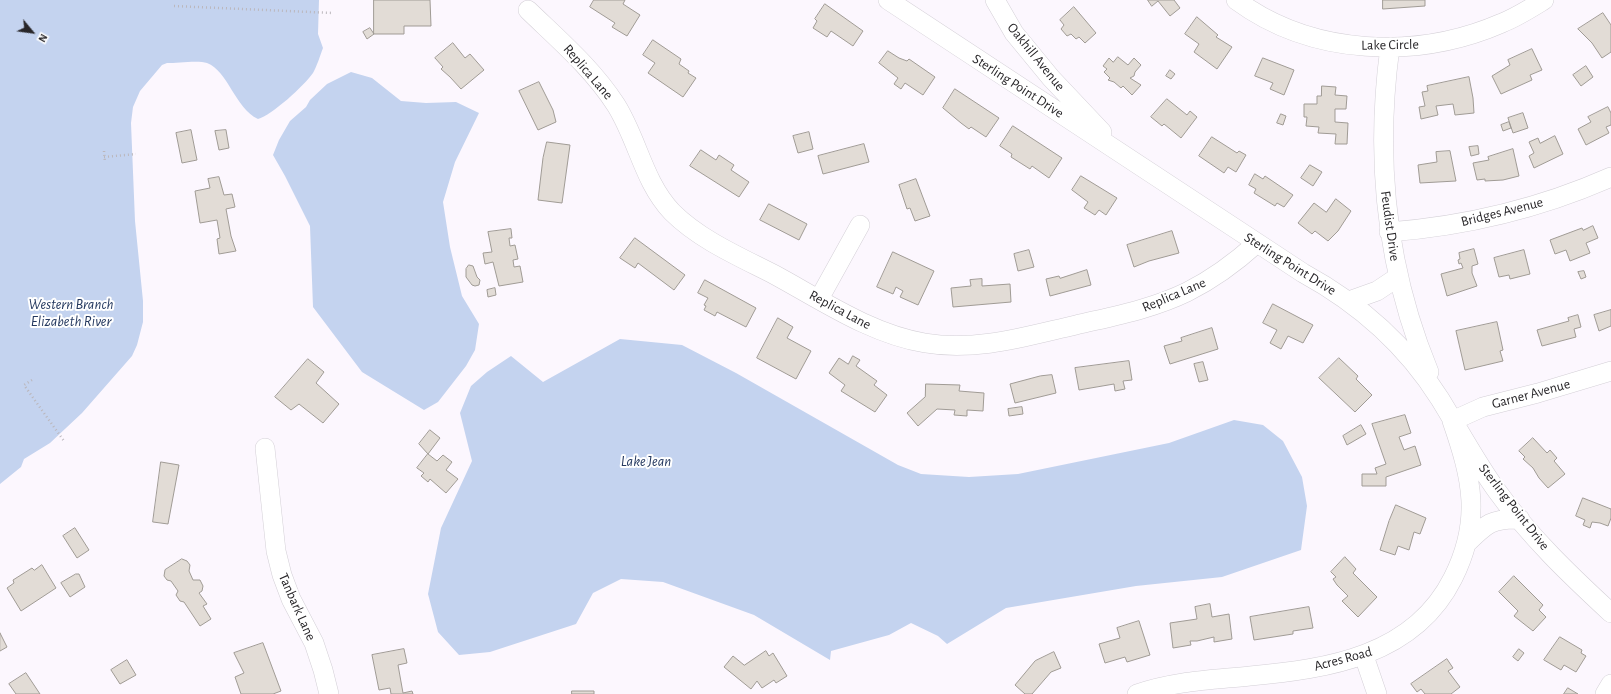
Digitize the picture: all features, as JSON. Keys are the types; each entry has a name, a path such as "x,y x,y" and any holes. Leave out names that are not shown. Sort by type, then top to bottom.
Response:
{"street":[{"name":"Sterling Point Drive","path":"888,0 1257,243 1348,301 1375,322 1421,371 1440,399 1466,444 1498,492 1533,536 1566,571 1611,613"},
{"name":"Oakhill Avenue","path":"995,0 1014,33 1051,78 1090,121 1132,161"},
{"name":"Lake Circle","path":"1236,0 1268,19 1318,39 1342,44 1390,47 1438,43 1474,34 1523,13 1544,0"},
{"name":"Replica Lane","path":"528,10 572,52 600,82 617,107 630,132 648,176 659,198 674,214 695,230 726,249 865,324 900,338 926,344 946,346 979,346 1125,314 1161,303 1215,277 1257,243"},
{"name":"Feudist Drive","path":"1390,47 1384,109 1383,154 1384,189 1389,232 1402,294 1418,347 1440,399"},
{"name":"Bridges Avenue","path":"1389,232 1458,224 1492,216 1555,199 1584,189 1611,177"},
{"path":"819,299 860,225"},
{"path":"1348,301 1377,291 1398,277"},
{"name":"Garner Avenue","path":"1452,420 1483,407 1538,393 1611,371"},
{"name":"Acres Road","path":"1137,694 1153,688 1177,683 1305,669 1364,656 1383,647 1406,633 1433,608 1449,586 1460,565 1467,543 1472,502 1470,484 1464,454 1452,420"},
{"name":"Tanbark Lane","path":"265,448 276,551 282,575 291,599 314,643 329,694"},
{"path":"1467,543 1484,526 1502,518 1520,519"},
{"path":"1364,656 1377,694"},
{"path":"1605,694 1611,684"}],"path":[{"path":"174,6 332,13"},
{"path":"104,151 104,162"},
{"path":"104,157 136,154"},
{"path":"32,380 24,386 64,441"}],"water":[{"name":"Western Branch Elizabeth River","path":"0,0 319,0 318,34 323,48 309,79 279,106 258,119 243,107 221,74 214,67 203,62 167,63 162,65 140,91 133,107 131,123 135,221 143,301 143,322 137,345 132,356 82,413 50,443 24,459 21,467 0,484"},
{"path":"351,72 372,78 401,101 426,103 456,102 479,113 455,162 443,202 450,247 462,296 479,324 475,350 466,366 438,402 424,410 362,372 313,307 310,226 273,155 279,140 290,121 306,107 310,100 327,84"},
{"name":"Lake Jean","path":"620,339 682,345 736,373 898,465 921,474 969,477 1018,474 1169,443 1234,420 1263,425 1283,441 1302,477 1307,506 1301,550 1222,577 1136,586 1006,608 947,644 938,636 911,623 889,635 831,651 830,660 754,615 663,582 621,579 593,593 576,624 490,652 459,655 438,632 428,594 441,528 472,461 460,413 471,386 487,372 511,356 543,382"}],"building":[{"path":"374,0 430,0 431,26 404,26 404,34 374,34"},
{"path":"594,0 625,0 623,4 640,15 627,36 612,27 615,23 590,7"},
{"path":"1148,0 1174,0 1180,8 1170,16 1158,1 1152,6"},
{"path":"1383,0 1425,0 1425,6 1383,9"},
{"path":"825,4 863,31 853,46 831,31 827,37 813,28 817,21 815,19"},
{"path":"1074,7 1096,33 1085,43 1079,37 1076,39 1071,34 1067,36 1061,29 1064,25 1060,20"},
{"path":"1603,13 1611,25 1611,52 1602,58 1592,43 1578,29"},
{"path":"1197,17 1218,35 1216,37 1232,47 1217,69 1194,52 1199,44 1185,34"},
{"path":"370,28 374,34 367,39 363,32"},
{"path":"653,40 681,59 679,64 689,71 688,73 696,78 683,97 648,73 655,63 643,55"},
{"path":"453,43 465,58 470,54 484,70 461,89 441,69 443,67 435,58"},
{"path":"1532,49 1542,70 1530,75 1532,80 1501,94 1492,76 1510,65 1508,60"},
{"path":"888,51 899,58 907,61 909,59 935,77 923,95 905,83 901,89 894,84 898,78 879,63"},
{"path":"1118,57 1128,65 1134,58 1141,65 1135,72 1134,76 1130,78 1141,85 1132,95 1123,86 1121,88 1114,82 1108,80 1110,78 1104,72 1107,69 1103,66 1109,58 1113,62"},
{"path":"1263,58 1294,70 1284,95 1270,89 1273,83 1255,76"},
{"path":"1586,66 1593,77 1581,86 1573,75"},
{"path":"1170,70 1175,74 1171,79 1166,76"},
{"path":"1469,77 1474,113 1455,115 1453,104 1436,106 1438,115 1421,119 1419,107 1425,106 1422,92 1428,91 1427,86"},
{"path":"539,82 553,110 556,122 538,130 519,91"},
{"path":"1322,86 1336,87 1335,95 1347,96 1346,109 1335,109 1335,122 1348,123 1347,144 1335,144 1336,134 1318,133 1319,127 1306,126 1307,117 1304,117 1304,104 1317,104 1317,96 1321,96"},
{"path":"955,89 999,118 986,137 971,127 969,129 943,108"},
{"path":"1167,99 1187,115 1190,111 1197,117 1181,138 1164,124 1162,126 1151,117"},
{"path":"1608,107 1611,113 1611,125 1606,127 1609,133 1586,145 1578,129 1591,122 1588,117"},
{"path":"1523,113 1528,128 1513,133 1508,118"},
{"path":"1281,114 1286,116 1283,125 1277,123"},
{"path":"1509,122 1511,128 1503,131 1501,125"},
{"path":"1013,126 1062,158 1049,178 1032,166 1030,169 1011,157 1012,154 1000,146"},
{"path":"191,130 197,160 182,163 176,133"},
{"path":"226,130 229,148 219,150 215,131"},
{"path":"809,132 813,149 798,153 793,136"},
{"path":"1555,136 1563,154 1534,168 1529,156 1534,153 1529,142 1538,138 1540,143"},
{"path":"1212,137 1237,153 1239,151 1246,155 1236,172 1228,167 1224,173 1199,156"},
{"path":"547,142 570,145 562,203 538,200 543,158"},
{"path":"864,144 869,162 823,174 818,156"},
{"path":"1478,146 1479,154 1471,156 1469,147"},
{"path":"1513,149 1519,176 1503,180 1477,180 1473,163 1489,160 1488,157"},
{"path":"701,150 716,160 719,155 734,165 731,170 749,182 739,197 690,166"},
{"path":"1450,151 1456,181 1420,183 1418,165 1437,162 1436,152"},
{"path":"1310,165 1322,172 1313,186 1301,178"},
{"path":"1255,174 1263,179 1265,176 1293,195 1284,207 1277,203 1275,206 1254,193 1256,189 1249,185"},
{"path":"1081,176 1117,198 1106,215 1099,210 1095,215 1084,208 1088,202 1072,190"},
{"path":"219,177 224,195 232,194 235,207 226,209 231,236 236,251 219,254 217,239 220,238 217,220 200,223 195,191 210,188 208,179"},
{"path":"916,179 930,216 915,221 910,208 907,209 899,185"},
{"path":"1336,199 1351,211 1338,231 1328,241 1315,231 1312,234 1298,223 1314,203 1326,212"},
{"path":"769,204 807,224 799,240 760,220"},
{"path":"1593,226 1598,238 1586,243 1590,253 1570,261 1566,250 1555,254 1550,240 1582,228 1583,230"},
{"path":"511,229 512,238 509,238 510,246 515,245 518,259 513,260 514,267 520,266 523,282 499,286 493,262 485,264 483,253 492,252 488,232"},
{"path":"1172,231 1179,253 1149,261 1134,267 1127,245"},
{"path":"635,238 685,275 674,290 638,263 635,268 620,258"},
{"path":"1474,249 1478,264 1472,266 1472,273 1477,286 1447,296 1441,274 1463,268 1461,263 1459,264 1459,253"},
{"path":"1029,250 1034,267 1018,271 1014,254"},
{"path":"1524,250 1530,274 1510,279 1509,275 1499,277 1494,258"},
{"path":"893,252 934,271 918,305 900,297 903,291 896,287 893,294 877,287"},
{"path":"469,265 473,266 477,277 480,280 479,285 472,285 466,277 466,269"},
{"path":"1087,270 1091,285 1050,296 1046,279 1059,276 1060,278"},
{"path":"1584,271 1586,277 1581,279 1578,272"},
{"path":"982,279 982,286 1010,284 1011,302 953,307 951,288 971,286 970,280"},
{"path":"705,280 756,308 746,327 717,312 715,316 704,310 706,306 704,305 708,298 698,293"},
{"path":"495,288 496,295 488,297 487,290"},
{"path":"1273,304 1313,325 1303,343 1288,336 1281,349 1270,343 1277,330 1263,323"},
{"path":"1611,310 1611,326 1599,331 1594,315"},
{"path":"1578,315 1581,327 1574,329 1576,337 1542,346 1537,330 1569,321 1568,318"},
{"path":"778,318 793,327 787,338 811,351 796,379 757,358"},
{"path":"1497,322 1503,350 1500,351 1503,361 1465,370 1456,331"},
{"path":"1212,328 1218,349 1170,364 1164,346 1182,341 1181,338"},
{"path":"853,356 860,360 856,366 877,381 874,385 887,395 875,412 841,391 845,385 829,373 839,358 848,364"},
{"path":"1339,358 1358,376 1356,379 1372,395 1355,412 1319,378"},
{"path":"308,359 324,372 316,383 339,404 323,423 299,404 291,410 275,397"},
{"path":"1129,361 1132,380 1123,381 1125,389 1115,391 1114,384 1079,390 1075,368"},
{"path":"1203,362 1208,380 1199,382 1194,364"},
{"path":"1052,375 1056,393 1015,403 1010,384 1040,376"},
{"path":"926,384 960,385 959,391 984,393 983,411 967,410 967,416 954,415 955,410 937,409 918,426 907,413 925,397"},
{"path":"1022,407 1023,414 1009,416 1008,409"},
{"path":"1405,415 1411,433 1399,437 1404,450 1415,446 1421,465 1386,477 1386,486 1362,486 1362,474 1377,474 1375,468 1386,464 1372,424"},
{"path":"1361,425 1366,434 1347,445 1343,436"},
{"path":"430,430 440,438 428,454 419,444"},
{"path":"1533,438 1547,453 1550,450 1557,458 1554,461 1565,474 1548,488 1533,468 1523,459 1525,457 1519,451"},
{"path":"428,454 437,461 443,455 452,462 446,470 458,479 446,493 430,479 428,482 421,476 424,473 417,468"},
{"path":"161,462 179,465 168,524 153,522"},
{"path":"1583,498 1611,509 1611,518 1608,526 1592,522 1590,528 1583,525 1585,520 1576,516"},
{"path":"1396,505 1426,518 1420,534 1414,532 1409,550 1398,546 1395,555 1380,550 1389,521"},
{"path":"75,528 89,550 77,558 63,536"},
{"path":"1345,557 1356,569 1353,573 1377,597 1358,617 1342,601 1348,596 1337,585 1333,579 1336,577 1331,572"},
{"path":"182,559 187,561 190,565 189,571 193,580 200,580 203,586 202,591 199,593 207,604 203,606 211,619 200,626 184,602 180,601 176,595 178,591 171,581 167,580 164,576 165,570"},
{"path":"42,565 56,588 21,611 7,588 14,583 13,580 32,568 34,570"},
{"path":"76,574 79,574 85,587 70,597 61,583"},
{"path":"1514,576 1543,605 1539,610 1546,617 1533,631 1514,616 1518,611 1499,592"},
{"path":"1210,604 1212,617 1229,614 1232,639 1214,642 1214,637 1190,641 1191,645 1173,648 1170,623 1197,619 1195,607"},
{"path":"1309,607 1313,628 1293,631 1293,634 1254,640 1250,617"},
{"path":"1139,621 1150,655 1127,662 1125,657 1105,663 1099,644 1120,638 1117,628"},
{"path":"0,633 7,647 0,651"},
{"path":"1560,637 1582,650 1581,653 1586,656 1576,672 1564,665 1561,670 1544,660"},
{"path":"263,643 281,691 273,694 241,694 235,677 244,673 234,653"},
{"path":"404,649 407,663 398,665 403,693 412,691 413,694 391,694 390,688 379,690 372,655"},
{"path":"1519,649 1524,653 1518,661 1513,657"},
{"path":"766,651 769,656 773,653 787,676 776,683 774,680 762,688 757,681 751,689 724,667 733,656 744,665"},
{"path":"1054,652 1061,668 1051,672 1032,694 1025,694 1015,685 1035,661"},
{"path":"1447,659 1453,668 1448,671 1460,687 1451,694 1425,694 1421,689 1417,692 1411,684"},
{"path":"127,660 136,675 120,684 111,670"},
{"path":"26,673 40,694 16,694 9,684"},
{"path":"1568,688 1578,694 1564,694"},
{"path":"572,691 594,691 594,694 572,694"}]}
